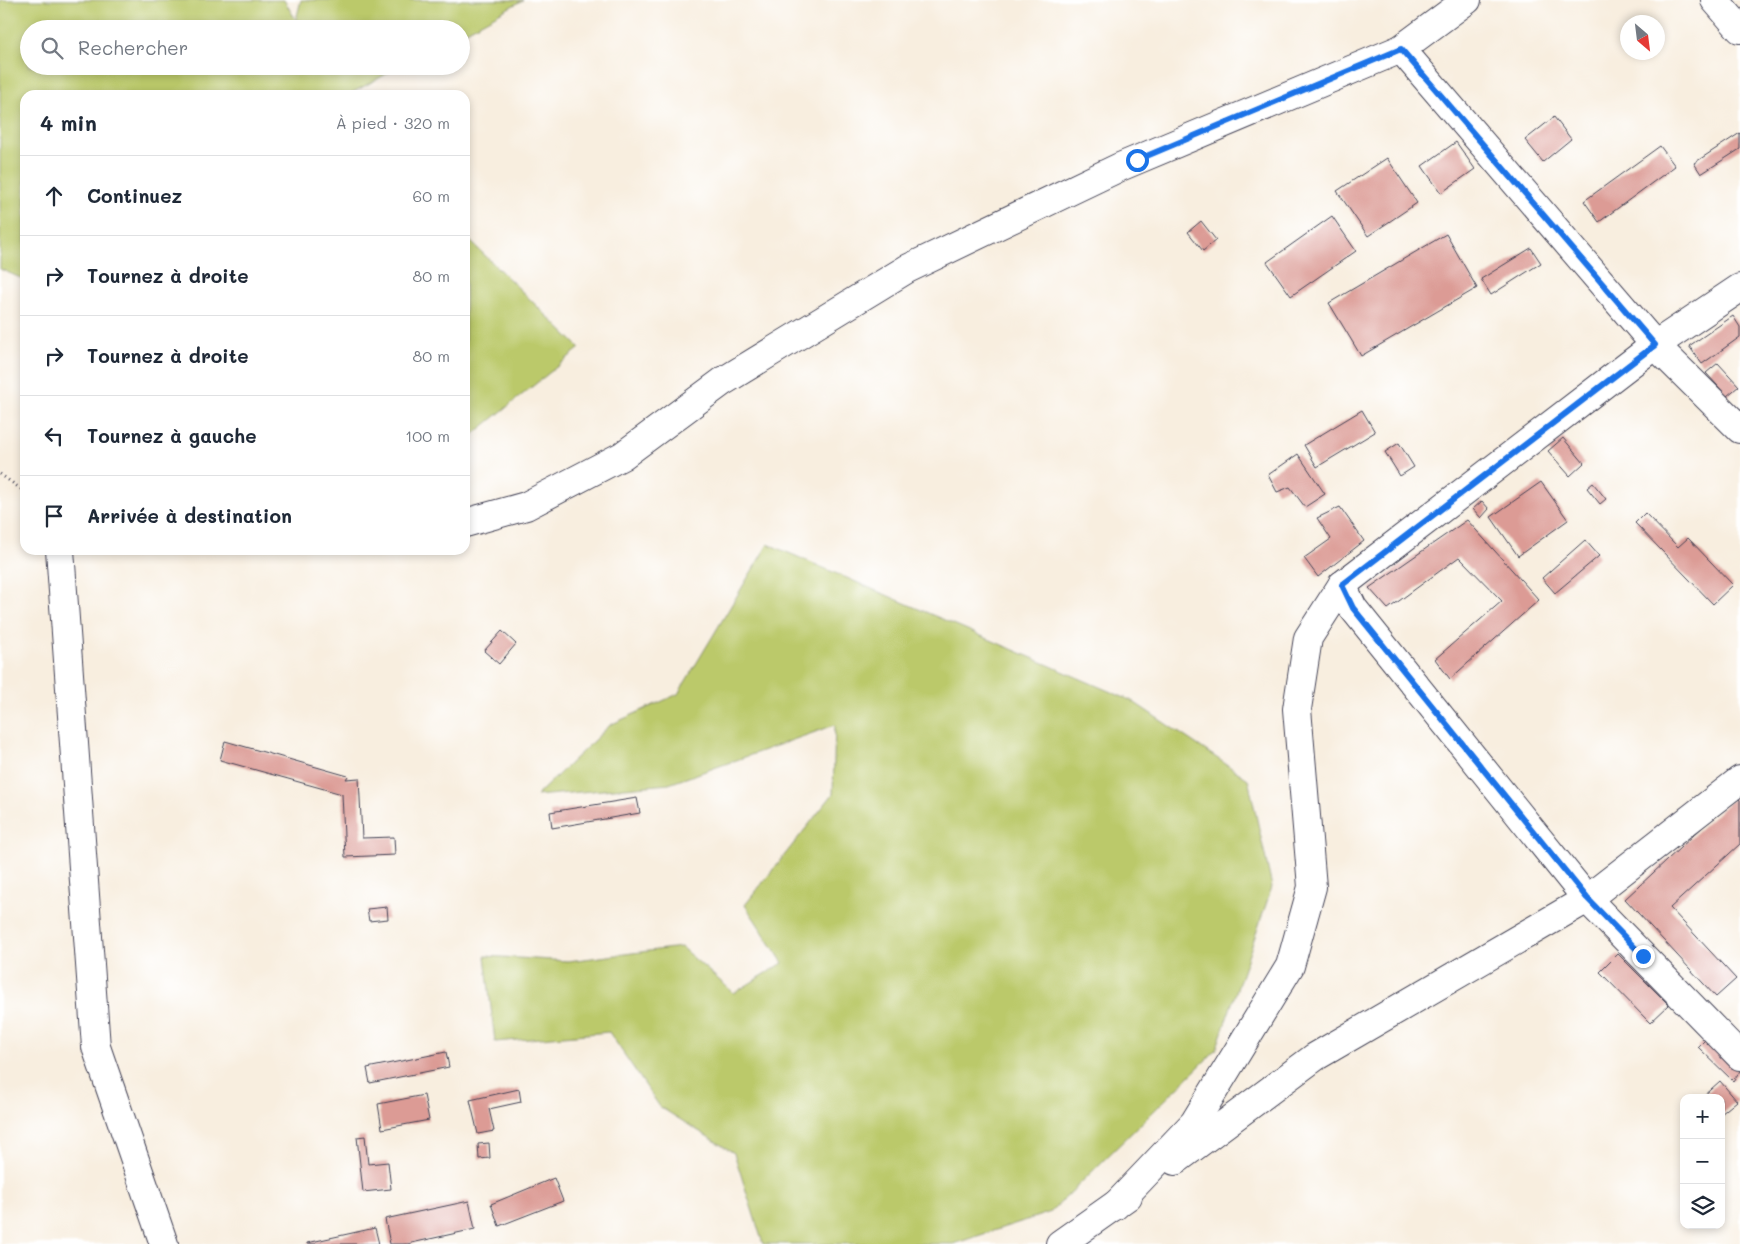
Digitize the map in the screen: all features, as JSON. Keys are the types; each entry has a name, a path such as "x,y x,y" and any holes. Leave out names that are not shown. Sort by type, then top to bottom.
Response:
{"street":[{"path":"470,522 526,506 622,456 722,382 907,269 1120,167 1401,49 1467,0"},
{"path":"1715,0 1740,29"},
{"path":"1401,49 1655,345 1740,430"},
{"path":"1114,1206 1194,1123 1290,966 1312,887 1297,709 1308,638 1342,585 1655,345 1740,288"},
{"path":"60,555 96,1048 164,1244"},
{"path":"1342,585 1353,608 1587,898 1740,1056"},
{"path":"1060,1244 1315,1057 1587,898 1740,780"}],"path":[{"path":"0,474 20,488"}],"green space":[{"path":"0,0 284,0 296,20 20,20 20,75 385,75 357,90 20,90 20,278 0,269"},
{"path":"301,0 523,0 470,29 470,20 296,20"},
{"path":"470,241 580,348 470,437"},
{"path":"768,544 1132,701 1248,779 1272,887 1216,1050 1051,1212 953,1244 763,1244 734,1153 660,1107 609,1032 495,1042 485,956 568,961 681,947 734,993 783,963 745,905 833,794 835,725 669,784 536,796 610,725 678,694"}],"building":[{"path":"1554,117 1571,139 1543,162 1525,140"},
{"path":"1740,133 1740,149 1701,174 1694,163"},
{"path":"1456,142 1475,169 1441,193 1422,166"},
{"path":"1660,146 1675,166 1599,222 1584,201"},
{"path":"1387,158 1417,203 1368,236 1337,191"},
{"path":"1332,216 1356,251 1291,296 1267,262"},
{"path":"1201,221 1216,240 1203,251 1188,232"},
{"path":"1446,234 1477,288 1361,356 1329,303"},
{"path":"1531,248 1541,263 1491,295 1481,279"},
{"path":"1733,316 1740,327 1740,337 1702,364 1689,346"},
{"path":"1718,363 1739,386 1727,396 1706,373"},
{"path":"1362,410 1375,432 1317,467 1304,445"},
{"path":"1563,438 1584,463 1570,476 1548,451"},
{"path":"1399,443 1414,467 1400,476 1385,452"},
{"path":"1298,454 1325,494 1305,507 1290,487 1277,492 1268,475"},
{"path":"1541,482 1568,520 1518,556 1491,517"},
{"path":"1593,483 1606,499 1600,504 1587,488"},
{"path":"1482,501 1489,509 1481,518 1473,509"},
{"path":"1340,507 1364,541 1318,577 1304,558 1331,539 1317,518"},
{"path":"1645,513 1678,547 1688,538 1733,585 1713,604 1635,523"},
{"path":"1467,520 1539,600 1450,679 1435,659 1502,601 1459,557 1388,609 1369,588"},
{"path":"1585,540 1599,556 1555,593 1542,578"},
{"path":"502,631 516,644 499,664 484,651"},
{"path":"225,741 348,776 346,779 359,778 362,838 394,837 395,855 345,857 342,794 220,760"},
{"path":"1736,796 1740,800 1740,844 1670,908 1736,979 1716,997 1625,899"},
{"path":"637,798 640,813 552,828 550,812"},
{"path":"387,907 388,919 369,921 367,909"},
{"path":"1618,954 1669,1005 1650,1023 1600,972"},
{"path":"1707,1038 1740,1071 1733,1081 1698,1047"},
{"path":"446,1052 449,1067 370,1083 367,1068"},
{"path":"1720,1081 1737,1101 1725,1111 1725,1094 1705,1094"},
{"path":"519,1089 521,1102 489,1109 494,1131 478,1134 470,1100"},
{"path":"424,1095 429,1120 382,1129 378,1104"},
{"path":"365,1136 368,1164 388,1162 391,1189 363,1192 357,1137"},
{"path":"489,1143 490,1158 479,1159 478,1144"},
{"path":"554,1178 563,1201 499,1226 491,1204"},
{"path":"469,1201 475,1229 407,1244 390,1244 385,1219"},
{"path":"375,1228 379,1244 307,1244 307,1243"}],"route":[{"path":"1137,160 1401,49 1655,345 1342,585 1353,608 1587,898 1643,956"}]}
